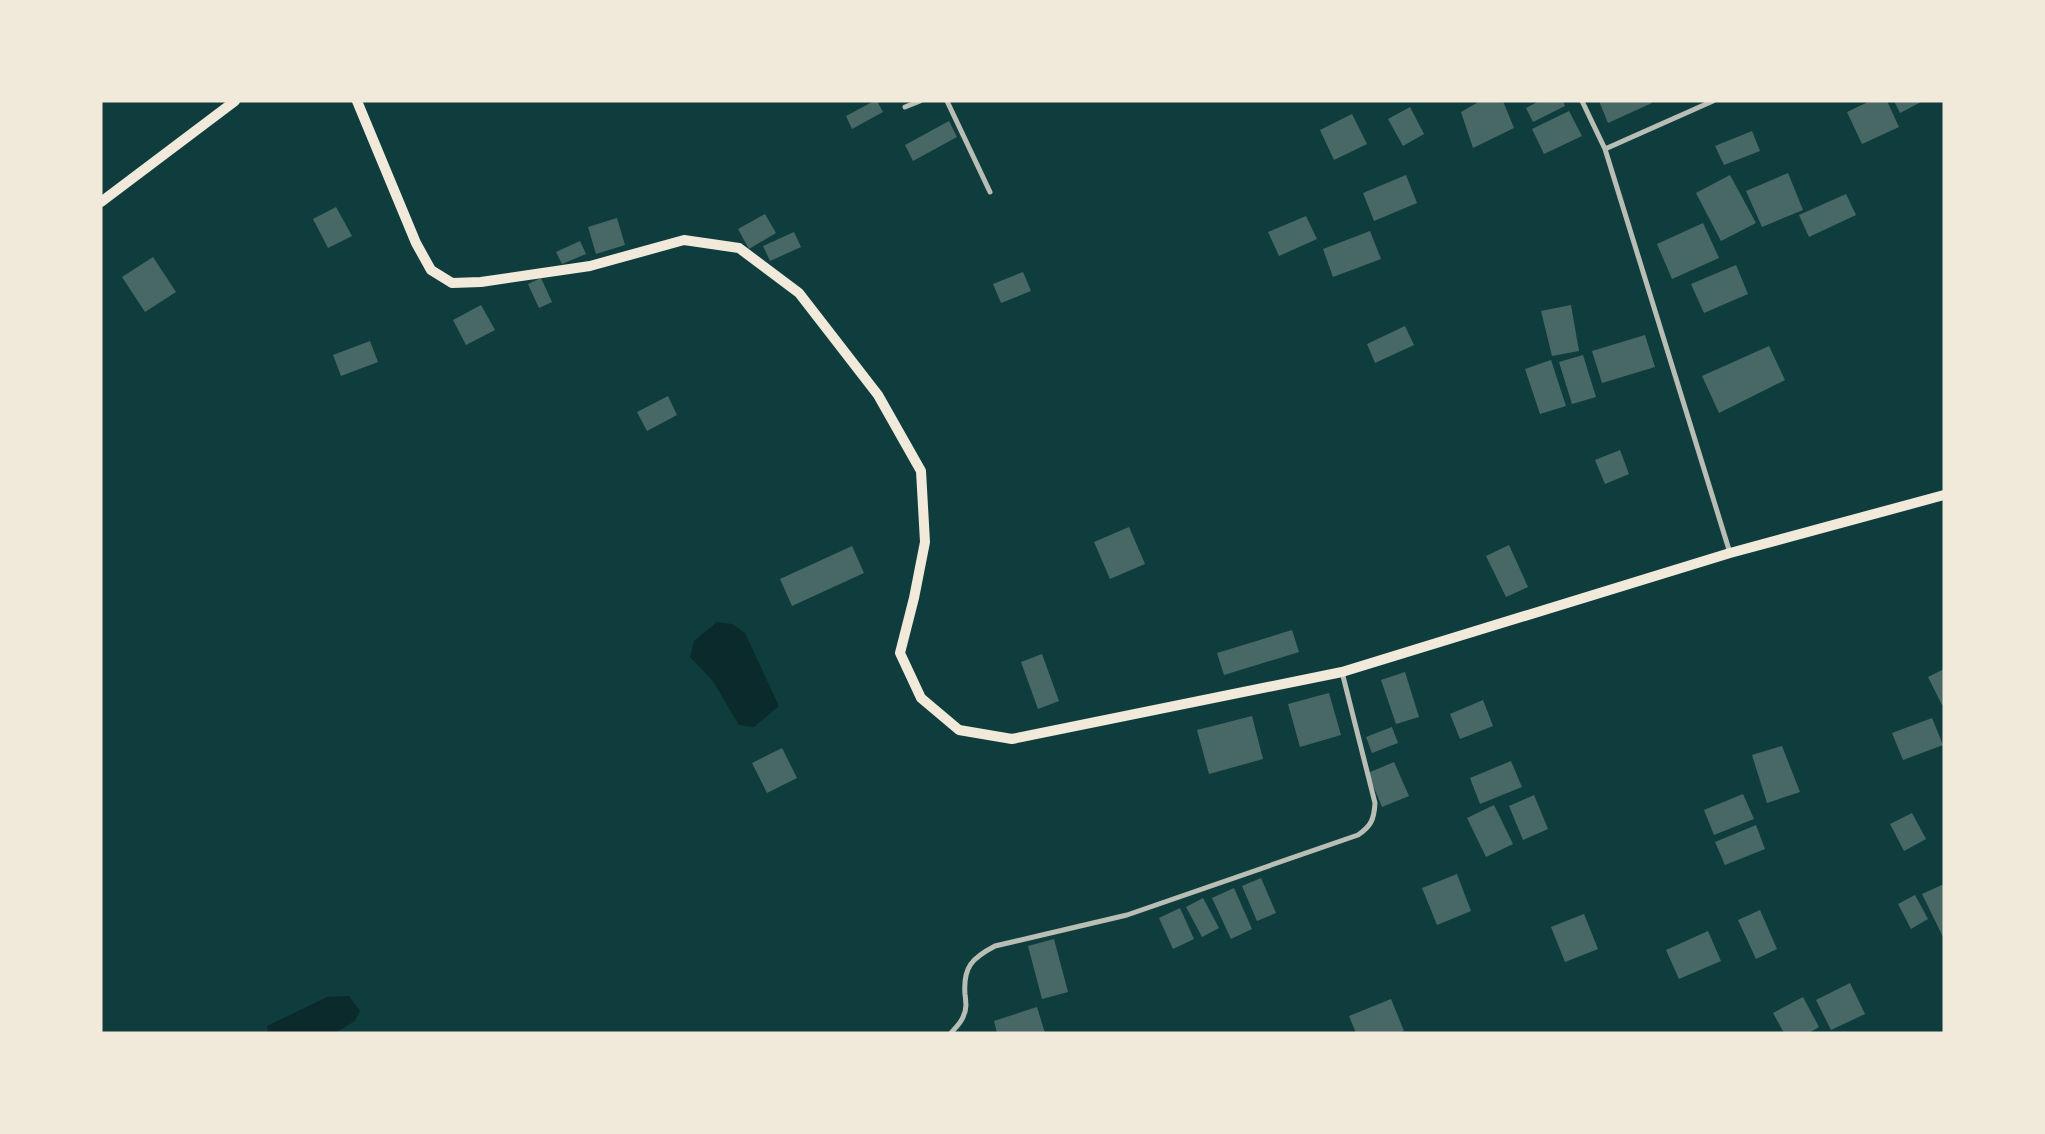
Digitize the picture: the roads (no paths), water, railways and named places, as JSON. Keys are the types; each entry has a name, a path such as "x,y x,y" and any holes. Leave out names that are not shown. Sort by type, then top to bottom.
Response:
{"main road":[{"path":"101,202 235,101"},
{"path":"357,101 416,243 431,270 452,283 481,282 590,266 684,240 739,248 799,294 878,395 922,471 925,542 914,598 900,653 921,698 959,730 1012,739 1342,672 1730,553 1944,495"}],"street":[{"path":"905,107 920,101"},
{"path":"947,101 990,192"},
{"path":"1582,101 1605,149 1730,553"},
{"path":"1605,149 1714,101"},
{"path":"951,1033 963,1018 966,1006 964,982 968,965 979,954 995,946 1126,915 1358,835 1370,827 1374,817 1375,803 1342,672"}],"water":[{"path":"717,622 732,624 745,633 779,706 754,727 739,725 713,681 690,657 694,641"},
{"path":"349,996 360,1011 355,1021 335,1033 268,1033 267,1026 327,997"}]}
